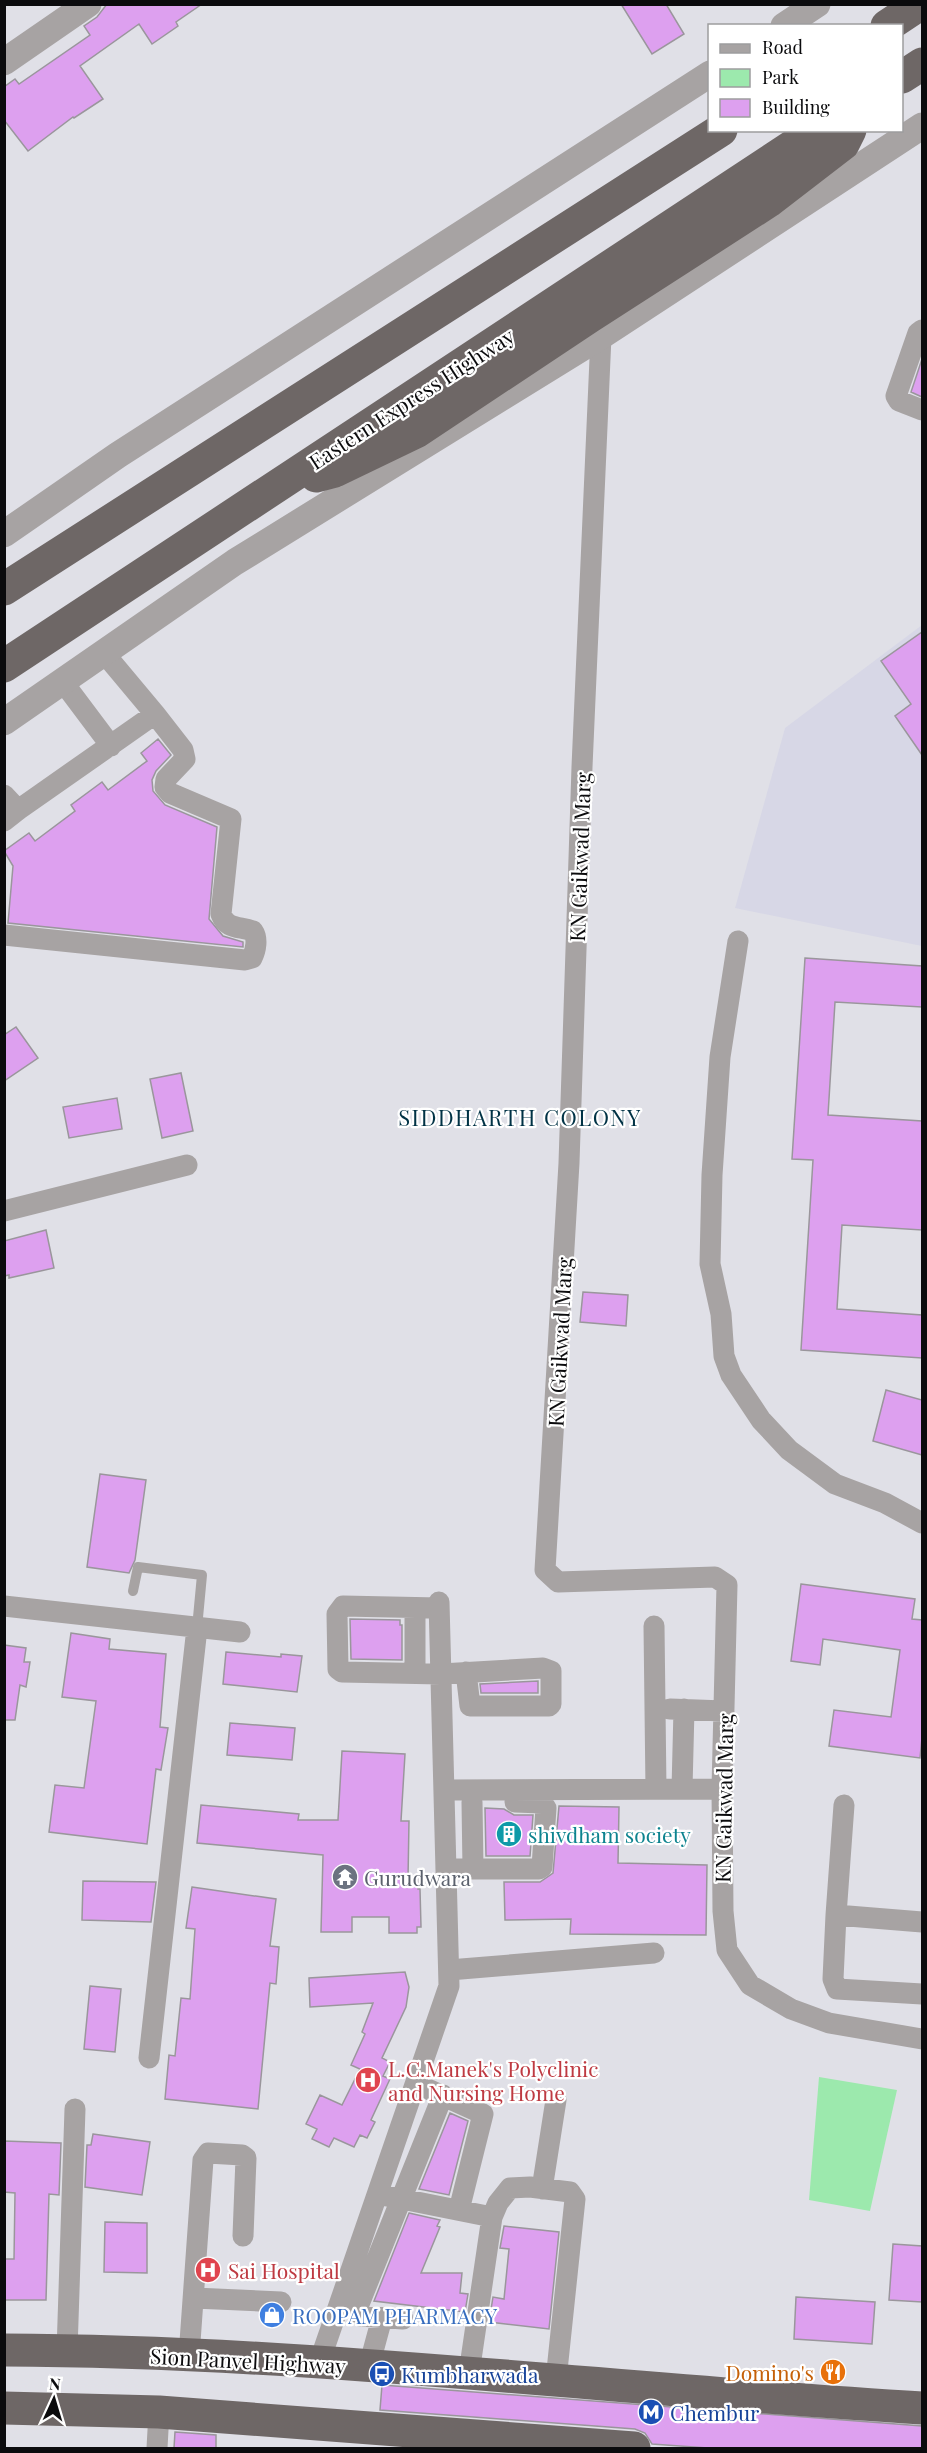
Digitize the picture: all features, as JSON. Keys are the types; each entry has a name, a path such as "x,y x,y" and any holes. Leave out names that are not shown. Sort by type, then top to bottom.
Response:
{"highway":[{"path":"890,24 920,4"},
{"path":"903,76 922,64"},
{"path":"4,588 719,132"},
{"name":"Eastern Express Highway","path":"4,666 814,132"},
{"path":"279,485 335,471 416,432 769,201 843,144 849,132"},
{"name":"Sion Panvel Highway","path":"4,2350 189,2356 369,2366 922,2408"},
{"path":"4,2408 159,2412 532,2444 616,2448"}],"street":[{"path":"4,62 88,4"},
{"path":"787,24 817,4"},
{"path":"4,534 118,454 708,75"},
{"path":"4,722 297,522 601,336 922,126"},
{"path":"922,330 918,333 896,396 899,401 922,410"},
{"name":"KN Gaikwad Marg","path":"601,336 569,1163 545,1570 558,1582 716,1577 728,1585 722,1789 723,1911 727,1950 750,1985 791,2009 829,2023 922,2039"},
{"path":"4,935 245,960 252,958 256,935 253,931 224,923 221,914 231,819 170,793 165,787 166,779 185,759 183,750 104,653"},
{"path":"63,682 111,746"},
{"path":"9,809 111,746 155,714"},
{"path":"738,940 720,1057 712,1175 710,1264 721,1314 724,1356 731,1375 760,1419 789,1450 835,1484 885,1503 922,1523"},
{"path":"4,1211 187,1165"},
{"path":"319,2363 449,1986 447,1869 445,1796 441,1674 439,1605 415,1608 343,1606 337,1614 339,1671 441,1674 466,1672"},
{"path":"4,1606 240,1632"},
{"path":"415,1608 415,1673"},
{"path":"654,1626 656,1789"},
{"path":"149,2058 197,1628"},
{"path":"655,1708 724,1711"},
{"path":"682,1789 684,1709"},
{"path":"445,1796 722,1789"},
{"path":"445,1796 472,1802 536,1802 542,1803 546,1809 543,1862 539,1869 447,1869"},
{"path":"472,1802 473,1869"},
{"path":"844,1805 832,1979 837,1989 922,1994"},
{"path":"836,1915 922,1922"},
{"path":"449,1970 654,1953"},
{"path":"415,2084 481,2111 484,2117 459,2210"},
{"path":"369,2366 393,2319 360,2316 357,2308 443,2095"},
{"path":"542,2188 556,2100"},
{"path":"67,2351 75,2109"},
{"path":"189,2356 204,2160 208,2153 242,2155 246,2158 243,2236"},
{"path":"469,2373 492,2217 498,2203 510,2188 542,2188 570,2192 575,2199 556,2380"},
{"path":"377,2194 492,2217"},
{"path":"194,2298 281,2301"},
{"path":"158,2448 159,2412"}],"lane":[{"path":"133,1591 138,1567 202,1575 197,1628"}],"shaded area":[{"path":"922,625 922,946 735,908 785,728"}],"green space":[{"path":"819,2077 897,2090 870,2211 809,2200"}],"building":[{"path":"107,4 202,4 176,22 178,26 152,44 139,24 80,66 103,99 73,117 28,151 4,120 4,87 15,79 19,84 90,35 84,26 97,17"},
{"path":"621,4 666,4 684,34 652,54"},
{"path":"922,359 922,397 911,392"},
{"path":"922,632 922,755 895,716 911,704 881,661"},
{"path":"158,739 171,755 156,771 152,780 153,791 165,805 217,827 209,919 223,936 243,942 243,947 8,923 13,866 4,851 29,833 35,841 75,811 71,805 102,782 108,790 147,761 141,753"},
{"path":"805,958 922,966 922,1007 835,1002 828,1115 922,1121 922,1230 842,1225 837,1309 922,1315 922,1358 801,1350 813,1160 792,1159"},
{"path":"16,1027 38,1058 4,1081 4,1035"},
{"path":"181,1073 193,1131 162,1138 150,1079"},
{"path":"117,1098 122,1129 69,1138 63,1107"},
{"path":"46,1230 54,1268 9,1278 9,1275 4,1276 4,1241"},
{"path":"583,1292 628,1295 626,1326 580,1322"},
{"path":"886,1390 922,1400 922,1455 873,1441"},
{"path":"100,1474 146,1480 135,1560 129,1573 87,1567"},
{"path":"801,1584 915,1599 912,1619 922,1620 920,1758 829,1746 834,1710 891,1717 900,1650 823,1639 820,1665 791,1661"},
{"path":"350,1619 400,1620 402,1660 351,1659"},
{"path":"71,1633 110,1639 109,1649 166,1654 160,1727 168,1728 161,1770 156,1769 147,1844 49,1832 55,1785 84,1788 96,1701 62,1697"},
{"path":"4,1645 26,1648 24,1662 30,1662 26,1687 20,1685 15,1720 4,1720"},
{"path":"226,1652 281,1657 281,1654 302,1656 297,1692 223,1684"},
{"path":"538,1681 538,1693 481,1693 480,1684"},
{"path":"230,1723 295,1728 292,1760 227,1755"},
{"path":"342,1751 405,1754 401,1821 409,1821 408,1879 418,1879 418,1889 420,1889 421,1927 417,1927 417,1933 389,1933 389,1917 352,1917 352,1932 321,1932 323,1855 197,1843 201,1805 299,1814 298,1820 338,1820"},
{"path":"559,1806 619,1807 618,1863 707,1865 706,1935 570,1934 571,1919 505,1920 504,1882 540,1882 553,1873"},
{"name":"shivdham society","path":"485,1808 504,1809 514,1815 533,1815 530,1856 486,1856"},
{"path":"83,1881 156,1882 151,1922 82,1920"},
{"path":"192,1887 276,1899 270,1946 279,1947 276,1984 270,1983 258,2109 165,2099 169,2055 175,2056 181,1998 190,1999 195,1929 186,1928"},
{"path":"405,1972 409,1987 406,2007 382,2058 390,2062 383,2076 390,2079 371,2120 375,2122 367,2138 360,2135 354,2147 334,2138 329,2147 312,2139 317,2129 306,2124 320,2095 342,2105 360,2069 351,2065 365,2034 362,2032 373,2003 310,2007 309,1978"},
{"path":"90,1986 121,1989 115,2052 84,2049"},
{"path":"450,2113 468,2121 449,2195 419,2189"},
{"path":"93,2134 150,2142 142,2195 85,2187 87,2145 91,2145"},
{"path":"4,2141 61,2143 59,2195 49,2194 46,2300 4,2300 4,2259 14,2259 15,2193 4,2192"},
{"path":"409,2213 440,2220 437,2226 440,2227 421,2273 462,2273 460,2293 468,2294 465,2312 374,2301"},
{"path":"105,2222 147,2223 147,2273 104,2272"},
{"path":"504,2226 559,2232 549,2329 489,2322 493,2297 504,2299 509,2249 500,2248"},
{"path":"893,2244 922,2246 922,2302 889,2300"},
{"path":"796,2297 875,2302 872,2344 794,2339"},
{"path":"382,2385 922,2426 922,2448 708,2448 652,2444 645,2433 635,2429 380,2410"},
{"path":"175,2432 216,2435 216,2448 174,2448"}],"place":[{"name":"shivdham society","path":"509,1834"},
{"name":"Gurudwara","path":"345,1877"},
{"name":"L.C.Manek's Polyclinic and Nursing Home","path":"368,2080"},
{"name":"Sai Hospital","path":"208,2270"},
{"name":"ROOPAM PHARMACY","path":"272,2315"},
{"name":"Domino's","path":"833,2372"},
{"name":"Kumbharwada","path":"382,2374"},
{"name":"Chembur","path":"651,2412"}],"district":[{"name":"SIDDHARTH COLONY","path":"520,1117"}]}
